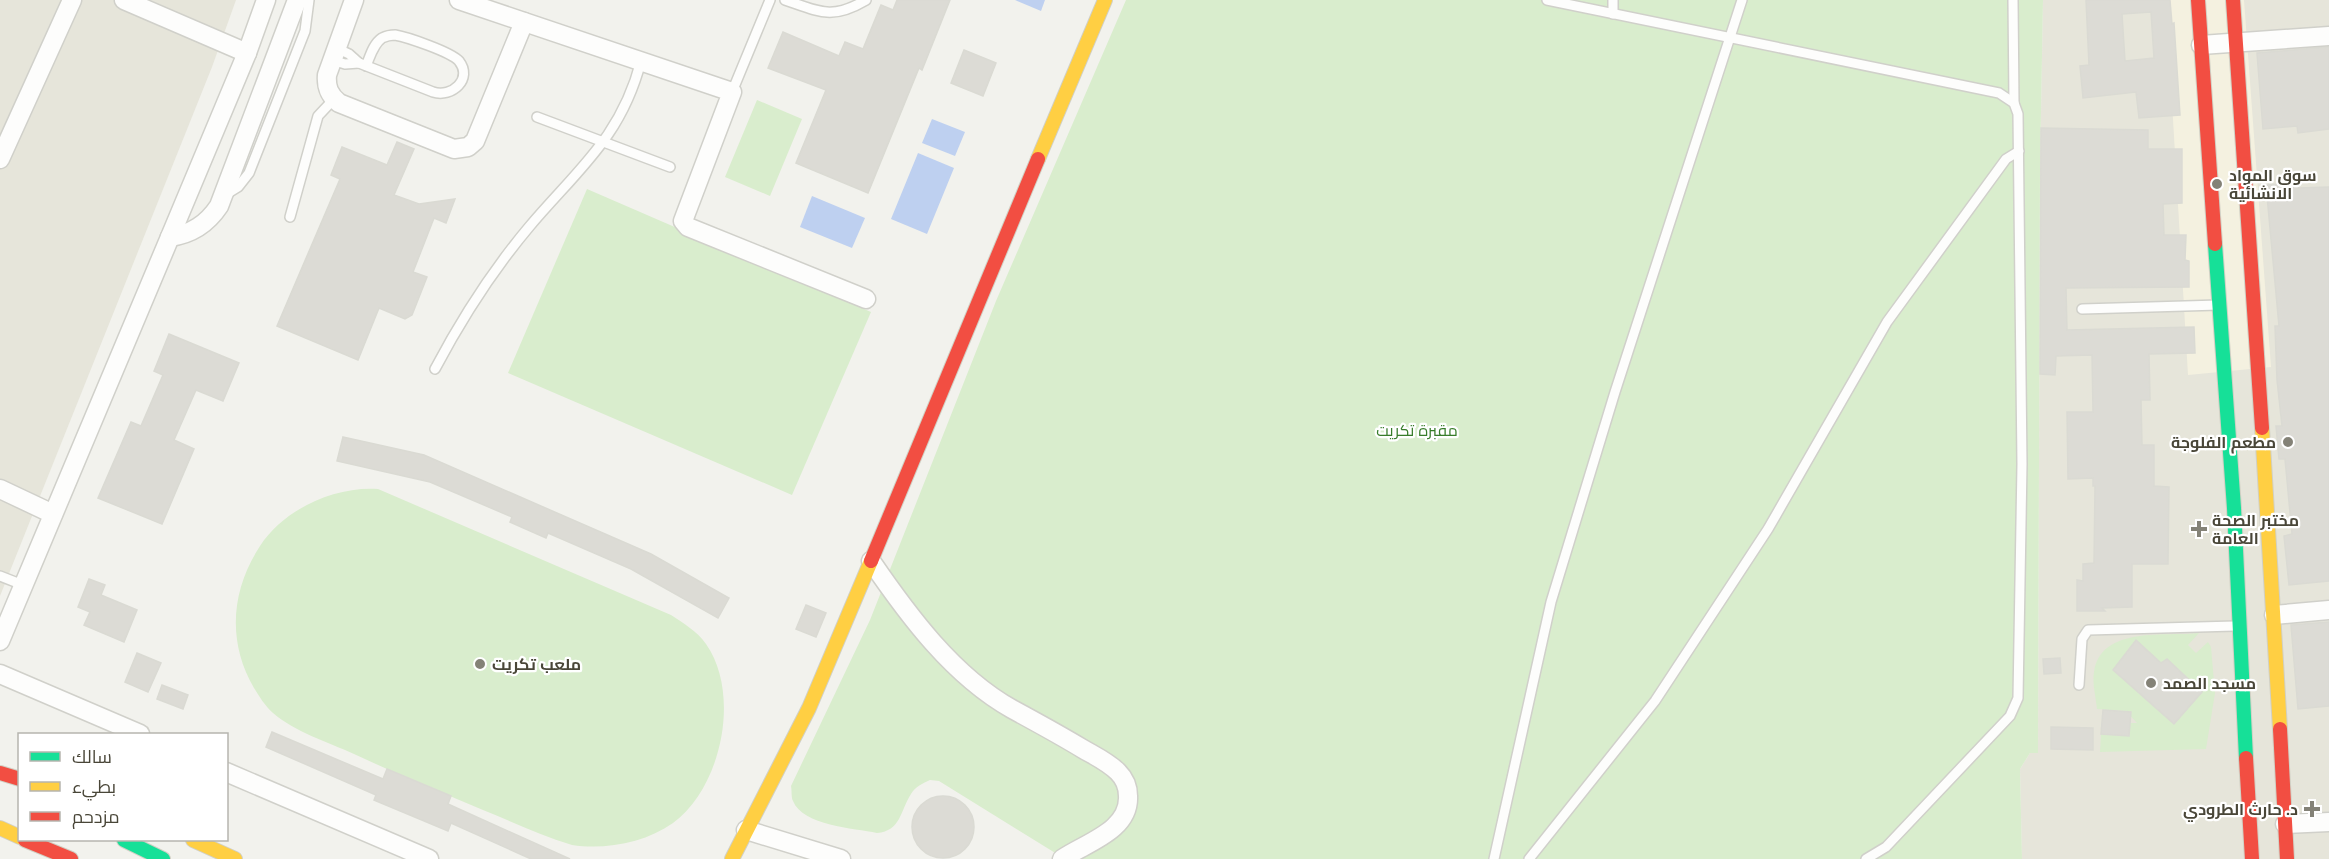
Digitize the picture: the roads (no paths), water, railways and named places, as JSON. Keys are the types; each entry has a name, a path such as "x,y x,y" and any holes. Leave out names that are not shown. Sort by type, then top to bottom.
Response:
{"main road":[{"path":"732,859 808,708 1105,0"},
{"path":"2198,0 2234,508 2238,626 2252,859"},
{"path":"2233,0 2274,615 2287,859"},
{"path":"0,773 18,779"},
{"path":"0,828 18,838"},
{"path":"126,841 163,859"},
{"path":"196,841 235,859"},
{"path":"30,845 71,859"}],"street":[{"path":"0,159 72,0"},
{"path":"124,0 247,53"},
{"path":"0,641 247,53 267,0"},
{"path":"170,237 190,233 199,228 213,214 222,196 297,0"},
{"path":"354,0 326,81 327,88 334,99 345,106 459,149 468,147 477,137 524,22"},
{"path":"459,0 732,92 683,221 688,227 866,299"},
{"path":"2201,45 2329,36"},
{"path":"0,489 53,514"},
{"path":"871,561 920,626 964,674 990,696 1108,763 1126,784 1128,798 1119,822 1104,835 1062,859"},
{"path":"2274,615 2329,610"},
{"path":"0,674 135,733"},
{"path":"228,773 429,859"},
{"path":"2286,824 2329,822"},
{"path":"746,830 841,859"}],"lane":[{"path":"222,196 238,187 249,173 305,31 309,0"},
{"path":"732,92 770,0"},
{"path":"785,0 828,13 850,8 866,0"},
{"path":"1547,0 1999,93 2014,103"},
{"path":"1613,0 1613,14"},
{"path":"1494,859 1551,602 1615,392 1742,0"},
{"path":"1866,859 1886,846 2010,716 2018,698 2022,465 2019,151 2018,114 2014,103 2013,0"},
{"path":"334,54 349,54 362,65 439,94 455,90 463,75 461,64 453,56 396,35 386,36 377,42 362,65"},
{"path":"435,369 468,309 508,253 552,201 571,183 604,142 625,106 641,61"},
{"path":"290,217 318,116 334,99"},
{"path":"537,117 670,167"},
{"path":"1529,859 1655,701 1768,529 1887,322 2006,159 2019,151"},
{"path":"2082,309 2218,305"},
{"path":"0,576 23,585"},
{"path":"2079,685 2082,639 2088,630 2238,626"}],"water":[{"path":"1015,0 1045,0 1041,11"},
{"path":"932,119 965,132 955,156 922,143"},
{"path":"918,153 954,168 927,234 891,219"},
{"path":"812,196 865,218 852,248 800,227"}],"place":[{"name":"سوق المواد الانشائية","path":"2217,184"},
{"name":"مطعم الفلوجة","path":"2288,442"},
{"name":"مختبر الصحة العامة","path":"2199,529"},
{"name":"ملعب تكريت","path":"480,664"},
{"name":"مسجد الصمد","path":"2151,683"},
{"name":"د. حارث الطرودي","path":"2312,809"}],"park label":[{"name":"مقبرة تكريت","path":"1417,430"}]}
